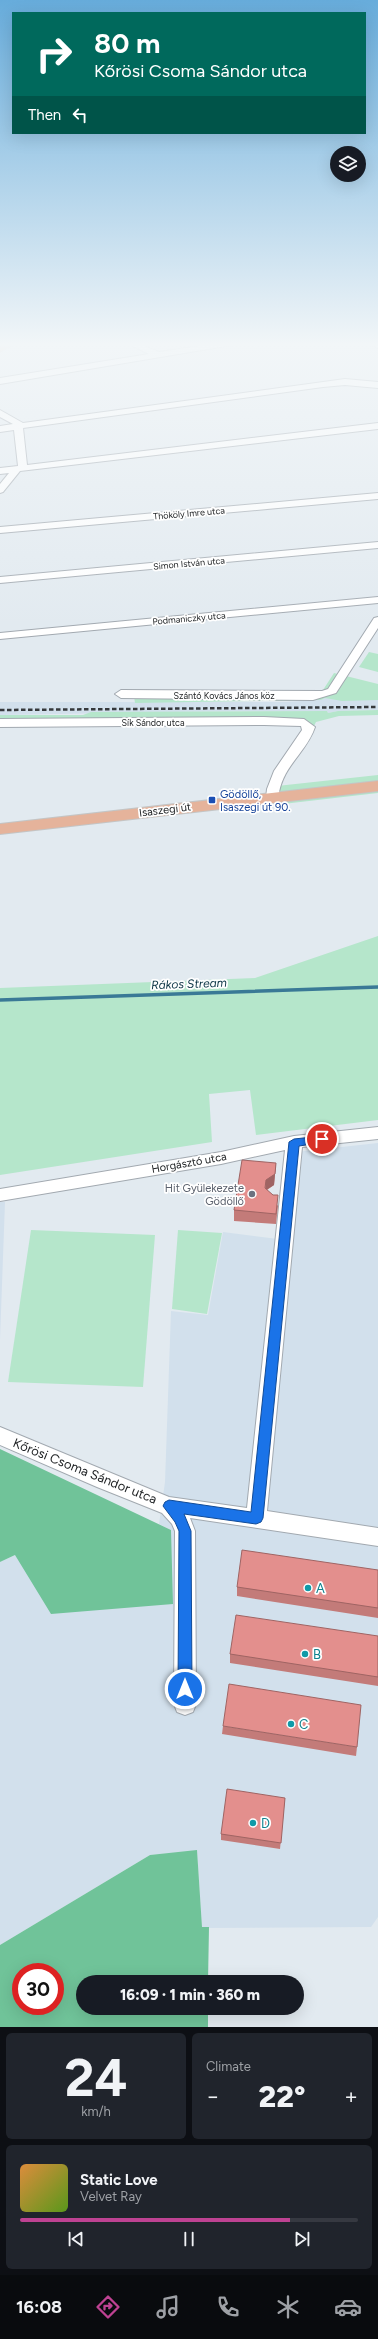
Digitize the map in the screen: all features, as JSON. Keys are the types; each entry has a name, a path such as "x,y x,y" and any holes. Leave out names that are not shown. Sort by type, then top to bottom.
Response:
{"main road":[{"name":"Isaszegi út","path":"0,829 378,786"}],"street":[{"path":"0,490 20,468 20,438"},
{"path":"0,471 279,438"},
{"name":"Thököly Imre utca","path":"0,530 378,496"},
{"name":"Simon István utca","path":"0,580 378,545"},
{"name":"Podmaniczky utca","path":"0,636 378,600"},
{"name":"Szántó Kovács János köz","path":"122,694 313,696 327,694 332,691 378,620"},
{"name":"Sík Sándor utca","path":"0,723 264,721 297,722 306,724 308,730 277,777 272,790 272,798"},
{"name":"Horgásztó utca","path":"0,1195 221,1158 294,1142 378,1133"},
{"path":"256,1518 294,1142"},
{"name":"Kőrösi Csoma Sándor utca","path":"0,1436 169,1506 378,1537"},
{"name":"Kőrösi Csoma Sándor utca","path":"169,1506 180,1518 185,1531 185,1704"}],"shaded area":[{"path":"325,698 378,700 378,710 338,711 328,713 327,711 235,711 0,715 0,702 285,702 321,700"},
{"path":"378,1143 378,1917 371,1927 202,1928 197,1851 150,1855 0,1945 0,1562 15,1555 171,1530 159,1524 165,1482 171,1311 208,1315 223,1232 278,1239 296,1152"},
{"path":"0,1202 5,1202 0,1339"}],"green space":[{"path":"369,652 378,654 378,672 359,667"},
{"path":"334,673 378,684 378,700 342,701 325,698 321,700 135,703 134,696 121,692 323,690"},
{"path":"378,710 378,715 339,716 316,722 314,726 291,724 0,726 0,715 83,715 91,712 327,711 328,713 338,711"},
{"path":"378,775 378,793 283,804 277,786"},
{"path":"378,936 378,1120 256,1135 250,1090 209,1094 212,1142 0,1175 0,988 255,978"},
{"path":"31,1230 155,1235 143,1387 8,1382"},
{"path":"178,1230 222,1233 207,1314 172,1309"},
{"path":"0,1449 171,1530 173,1604 51,1614 15,1555 0,1562"},
{"path":"197,1850 202,1927 209,1927 208,1975 76,1975 76,2015 208,2015 208,2027 0,2027 0,1945 150,1855"}],"building":[{"name":"Hit Gyülekezete Gödöllő","path":"242,1160 276,1163 275,1174 266,1180 265,1188 273,1195 278,1195 276,1214 234,1210"},
{"name":"A","path":"242,1550 378,1570 378,1608 237,1587"},
{"name":"B","path":"236,1615 378,1636 378,1677 230,1654"},
{"name":"C","path":"229,1684 361,1705 357,1747 223,1726"},
{"name":"D","path":"227,1789 285,1798 281,1843 221,1834"}],"waterway":[{"name":"Rákos Stream","path":"0,1000 378,987"}],"railway":[{"path":"0,710 378,707"}],"place":[{"name":"Gödöllő, Isaszegi út 90.","path":"212,800"},
{"name":"Hit Gyülekezete Gödöllő","path":"252,1194"},
{"name":"A","path":"308,1588"},
{"name":"B","path":"305,1654"},
{"name":"C","path":"291,1724"},
{"name":"D","path":"253,1823"}],"route":[{"path":"185,1689 185,1531 180,1518 169,1506 256,1518 294,1142 322,1139"}]}
